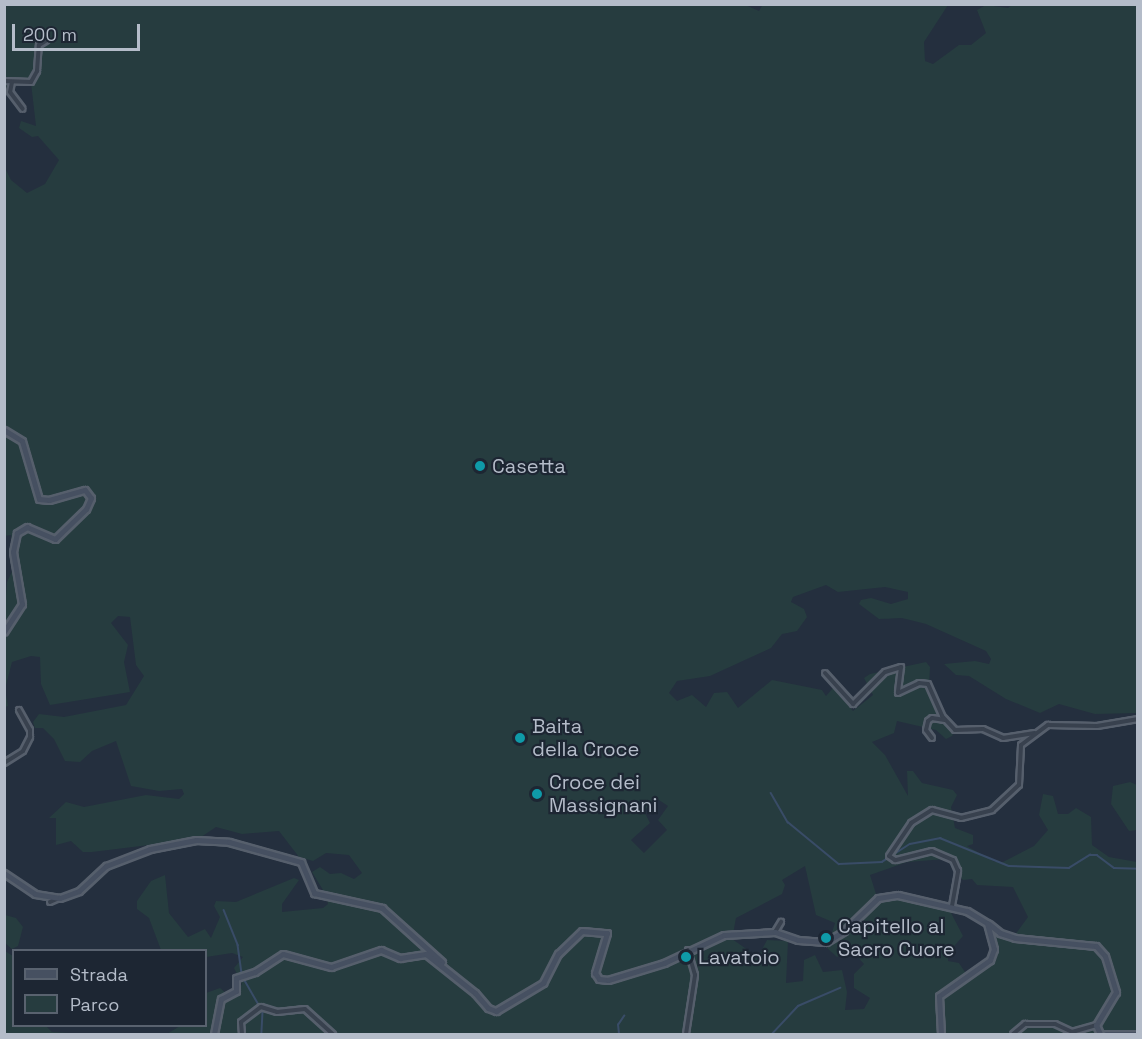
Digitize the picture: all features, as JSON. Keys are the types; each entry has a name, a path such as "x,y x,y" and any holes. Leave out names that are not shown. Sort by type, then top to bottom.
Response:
{"street":[{"path":"4,81 30,82 35,76 39,45 47,40"},
{"path":"12,82 10,92 23,108"},
{"path":"4,430 22,441 33,487 39,499 49,500 85,490 91,498 86,509 55,539 27,527 16,533 13,552 22,604 4,632"},
{"path":"825,673 853,704 885,672 901,667 898,693 928,684 945,720 957,730 983,729 1003,738 1035,733"},
{"path":"4,763 23,751 30,737 30,730 19,710"},
{"path":"932,738 926,730 928,721 932,718 945,720"},
{"path":"952,906 958,871 953,860 933,851 896,860 889,856 902,832 921,815 935,810 968,818 992,810 1019,785 1019,748 1035,733 1052,724 1097,726 1137,718"},
{"path":"50,902 79,891 106,866 150,849 196,840 229,842 301,862 316,895 346,897 382,908 403,923 443,966 488,1008 496,1011 545,982 558,954 580,931 602,931 608,934 595,968 595,976 601,980 664,963 718,936 774,932 798,940 826,942 883,896 903,895 952,906 987,923 999,933 1014,938 1096,946 1105,956 1116,992 1095,1025 1072,1032 1055,1024 1025,1024 1013,1035"},
{"path":"4,873 35,894 60,898"},
{"path":"774,932 781,922"},
{"path":"941,1035 939,996 990,960 994,949 987,923"},
{"path":"214,1035 221,999 236,991 242,976 283,954 331,967 386,949 399,958 426,954 443,966"},
{"path":"686,1035 695,975 688,949"},
{"path":"242,1035 241,1022 260,1008 277,1012 305,1009 333,1035"},
{"path":"1095,1025 1100,1035"},
{"path":"1106,1035 1135,1035"}],"green space":[{"path":"743,4 759,11 763,4 948,5 924,42 925,61 933,64 959,45 971,45 986,33 977,10 986,5 1008,8 1013,4 1137,5 1137,713 1095,714 1059,704 1040,713 1006,699 969,676 956,675 944,664 975,661 989,664 991,659 986,651 926,624 902,618 879,619 859,604 861,600 871,598 891,604 908,599 908,592 885,587 838,592 826,585 793,597 791,602 804,609 807,617 797,631 782,634 771,648 710,676 677,681 669,693 677,701 692,695 706,707 714,693 727,692 738,708 772,680 822,690 826,696 833,688 853,711 873,695 864,678 870,674 926,662 930,667 929,687 955,730 952,736 946,739 936,730 897,721 894,733 872,742 885,755 908,796 907,771 913,771 922,783 953,790 957,795 951,807 955,828 973,835 973,844 967,846 995,862 1003,862 1034,846 1048,830 1039,815 1043,794 1053,796 1058,814 1068,814 1076,808 1091,817 1092,845 1109,857 1137,862 1137,1034 167,1034 178,1027 207,1027 207,993 220,988 227,994 238,990 242,984 234,968 243,957 232,953 207,957 207,949 161,949 149,918 137,909 137,901 151,881 165,875 169,913 188,937 205,929 211,938 220,917 214,906 216,901 236,902 294,878 299,880 282,904 282,912 323,908 328,904 326,895 312,872 320,867 330,874 341,873 354,879 362,873 349,855 326,853 313,861 299,857 279,831 242,834 216,827 198,839 92,852 83,852 71,841 56,845 56,818 49,818 66,802 84,807 146,795 179,799 184,794 182,789 159,791 131,786 116,741 92,751 80,762 65,761 54,739 43,728 35,728 33,722 39,714 64,717 126,705 144,676 136,665 130,617 118,616 111,623 128,645 124,662 130,692 50,705 41,684 40,657 31,656 12,662 5,689 5,609 7,582 14,567 11,535 4,536 5,168 11,180 27,193 45,184 59,160 38,136 32,137 19,128 21,121 36,126 31,83 11,80 5,91 4,5","holes":["656,798 668,806 658,820 667,830 644,853 631,840 650,823 644,811","946,859 963,880 972,879 977,885 1013,887 1028,917 1012,939 992,931 990,962 967,975 959,963 948,961 949,952 963,936 948,907 901,895 877,897 870,875 907,862","805,866 816,915 835,923 827,948 837,957 851,950 864,964 854,974 854,988 870,998 864,1009 845,1010 847,992 842,970 823,972 815,955 804,960 803,981 786,983 788,941 767,940 758,957 732,939 736,918 782,894 785,885 782,880"]},
{"path":"5,689 8,706 5,707"},
{"path":"1130,782 1137,785 1138,830 1129,831 1111,804 1113,786"},
{"path":"5,915 16,918 23,927 18,946 12,949 5,943"},
{"path":"5,951 12,955 12,1027 47,1027 52,1032 87,1034 5,1034"}],"waterway":[{"path":"771,793 788,822 839,864 882,862 910,844 940,838 1009,866 1069,868 1090,855 1097,855 1114,868 1138,869"},
{"path":"224,910 238,945 242,975"},
{"path":"244,979 263,1012 262,1034"},
{"path":"772,1034 798,1006 840,988"},
{"path":"619,1034 618,1025 624,1016"}],"place":[{"name":"Casetta","path":"480,466"},
{"name":"Baita della Croce","path":"520,738"},
{"name":"Croce dei Massignani","path":"537,794"},
{"name":"Capitello al Sacro Cuore","path":"826,938"},
{"name":"Lavatoio","path":"686,957"}]}
